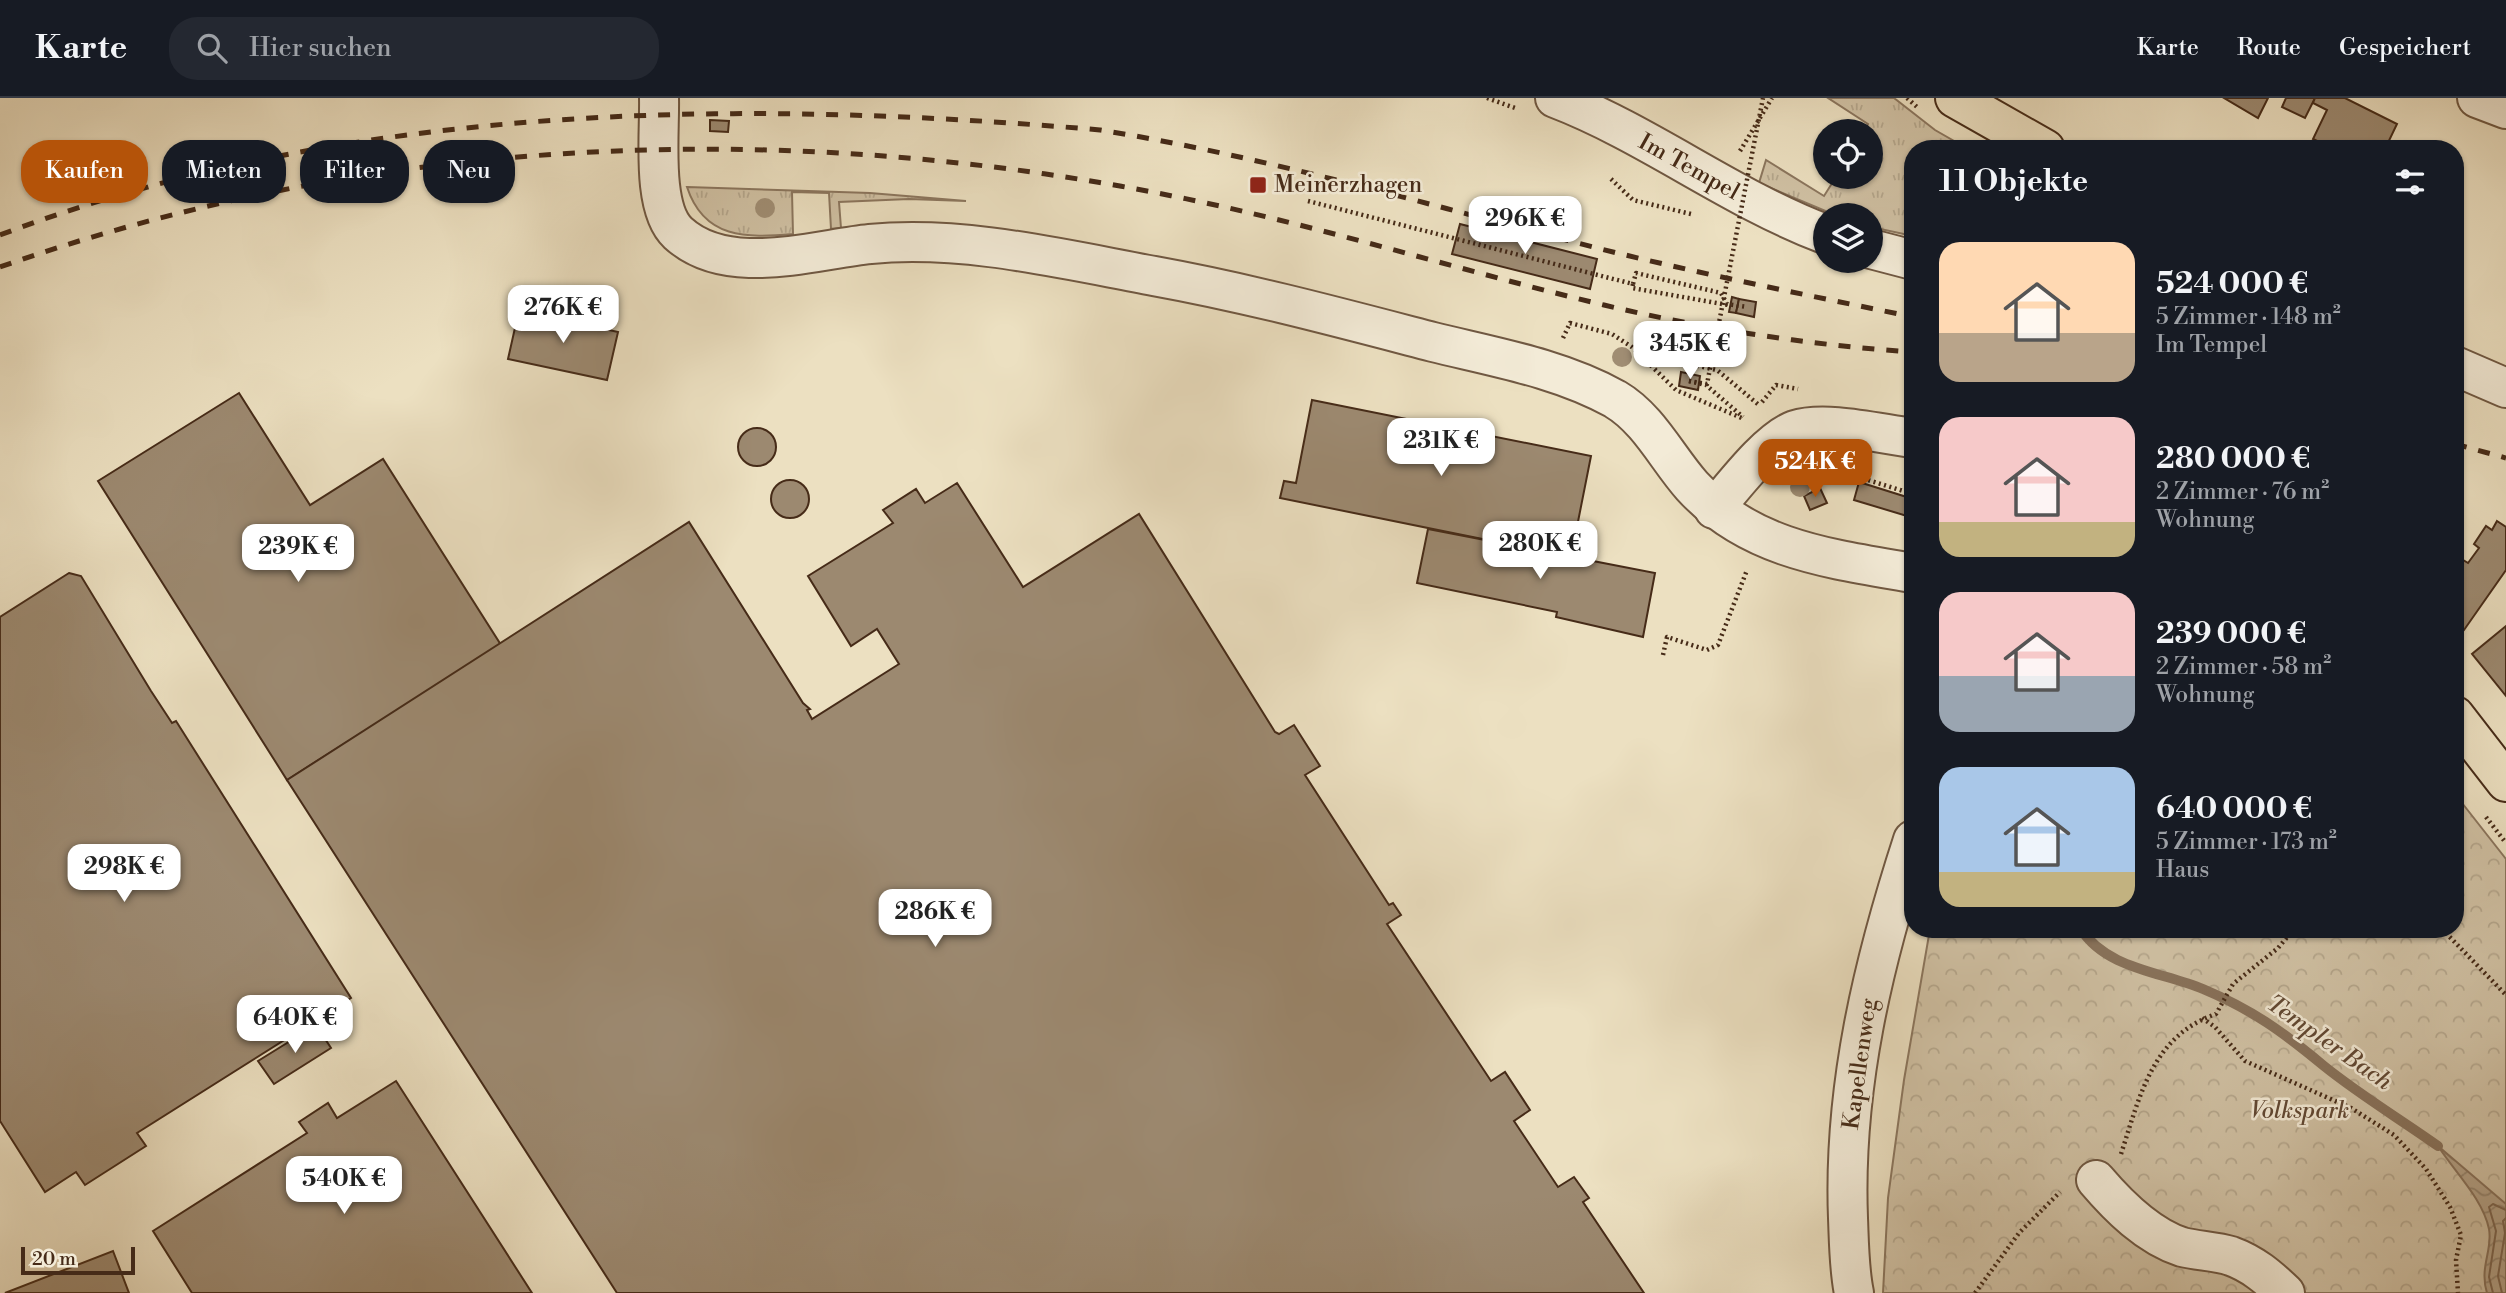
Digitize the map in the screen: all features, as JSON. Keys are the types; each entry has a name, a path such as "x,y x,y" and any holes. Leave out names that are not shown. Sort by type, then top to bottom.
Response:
{"main road":[{"path":"1955,98 2029,140"},
{"path":"2464,728 2506,782"}],"street":[{"path":"659,98 661,194 666,216 675,231 707,251 765,257 872,244 922,242 1005,251 1189,282 1554,373 1614,399 1642,420 1657,444 1714,509 1739,527 1786,547 1836,560 1904,571"},
{"name":"Im Tempel","path":"1555,98 1640,139 1730,191 1813,229"},
{"path":"2477,98 2506,109"},
{"path":"1883,252 1904,258"},
{"path":"2464,370 2506,388"},
{"path":"1714,509 1742,475 1793,431 1811,427 1904,437"},
{"name":"Kapellenweg","path":"1854,1293 1846,1177 1852,1100 1864,1020 1884,934 1904,869"},
{"path":"2096,1180 2152,1232 2182,1246 2230,1256 2263,1272 2285,1293"}],"path":[{"path":"1746,420 1706,385 1689,381 1707,384 1763,98"},
{"path":"1740,152 1772,98"},
{"path":"1611,179 1633,200 1660,207"},
{"path":"1308,201 1633,284"},
{"path":"1738,306 1727,304 1721,293 1636,273 1632,288 1710,302 1723,304 1738,306 1746,307"},
{"path":"1554,373 1566,327 1570,323 1612,334 1632,347 1676,390 1746,420"},
{"path":"1713,351 1682,346 1679,362 1717,370 1759,405"},
{"path":"1746,420 1776,386 1802,389"},
{"path":"1842,472 1904,491"},
{"path":"1663,655 1667,637 1707,650 1718,645 1736,598"},
{"path":"2216,1014 2233,984 2286,938"},
{"path":"2451,938 2506,995"},
{"path":"2202,1018 2215,1027 2245,1061 2351,1108 2394,1135 2426,1169 2450,1207 2461,1235 2456,1260 2459,1293"}],"green space":[{"path":"1828,98 1894,98 1952,140 1904,140 1904,234 1883,230 1883,203 1813,203 1813,206 1759,183 1766,160 1824,196 1828,189 1883,189 1883,119 1860,119"},
{"path":"687,187 870,193 966,201 909,199 839,202 841,228 831,229 829,193 792,192 793,234 759,236 729,232 716,226 704,217"},
{"name":"Volkspark","path":"2464,805 2506,859 2506,1293 1883,1293 1888,1198 1904,1080 1928,938 2464,938"}],"water":[{"path":"2438,1146 2506,1204 2506,1293 2487,1293 2484,1275 2490,1237 2486,1218 2474,1196"}],"building":[{"path":"2224,98 2268,98 2258,118"},
{"path":"2286,98 2315,98 2305,118 2282,107"},
{"path":"2315,98 2345,98 2397,124 2389,140 2315,140 2313,139 2327,110 2313,103"},
{"path":"710,120 729,121 728,132 710,131"},
{"path":"1460,224 1597,259 1590,289 1452,254"},
{"path":"1732,297 1739,299 1736,313 1729,312"},
{"path":"1739,299 1756,302 1754,317 1736,313"},
{"path":"519,310 618,332 607,380 508,359"},
{"path":"1681,372 1700,376 1698,390 1679,386"},
{"path":"239,393 310,505 383,459 501,645 287,780 98,481"},
{"path":"1312,400 1591,456 1571,557 1280,498 1284,481 1296,483"},
{"path":"757,428 771,433 776,447 771,461 757,466 743,461 738,447 743,433"},
{"path":"790,480 804,485 809,499 804,513 790,518 776,513 771,499 776,485"},
{"path":"1859,482 1904,496 1904,515 1854,500"},
{"path":"957,483 1023,587 1139,514 1275,732 1279,734 1294,725 1320,766 1305,775 1389,905 1393,903 1401,915 1387,924 1491,1081 1505,1072 1530,1110 1514,1121 1558,1187 1574,1177 1589,1198 1583,1202 1644,1293 617,1293 287,780 689,522 803,703 810,709 807,710 812,719 899,664 877,629 851,646 808,576 893,523 883,510 916,489 925,503"},
{"path":"1820,488 1827,503 1810,510 1804,496"},
{"path":"2497,521 2506,527 2506,570 2464,630 2464,561 2468,563 2479,548 2474,544 2486,526 2492,530"},
{"path":"1428,529 1655,573 1643,637 1556,617 1557,612 1417,583"},
{"path":"69,573 81,576 151,691 172,723 176,721 351,998 137,1133 146,1146 85,1185 76,1172 45,1192 0,1121 0,617"},
{"path":"2506,626 2506,696 2472,654"},
{"path":"316,1025 331,1048 274,1084 258,1061"},
{"path":"396,1081 532,1293 192,1293 153,1231 307,1133 299,1122 328,1103 337,1118"},
{"path":"113,1251 129,1293 5,1293"}],"waterway":[{"name":"Templer Bach","path":"2089,938 2105,953 2120,961 2203,989 2252,1014 2281,1032 2352,1087 2438,1146"}],"railway":[{"path":"0,235 132,191 268,158 405,135 543,121 683,114 822,114 1100,130 1163,141 1350,183 1636,258 1904,315"},
{"path":"0,267 146,222 295,188 446,164 598,152 751,150 904,158 1055,175 1256,214 1642,314 1796,340 1904,351"},
{"path":"2464,446 2506,458"}],"place":[{"name":"Meinerzhagen","path":"1258,185"}]}
